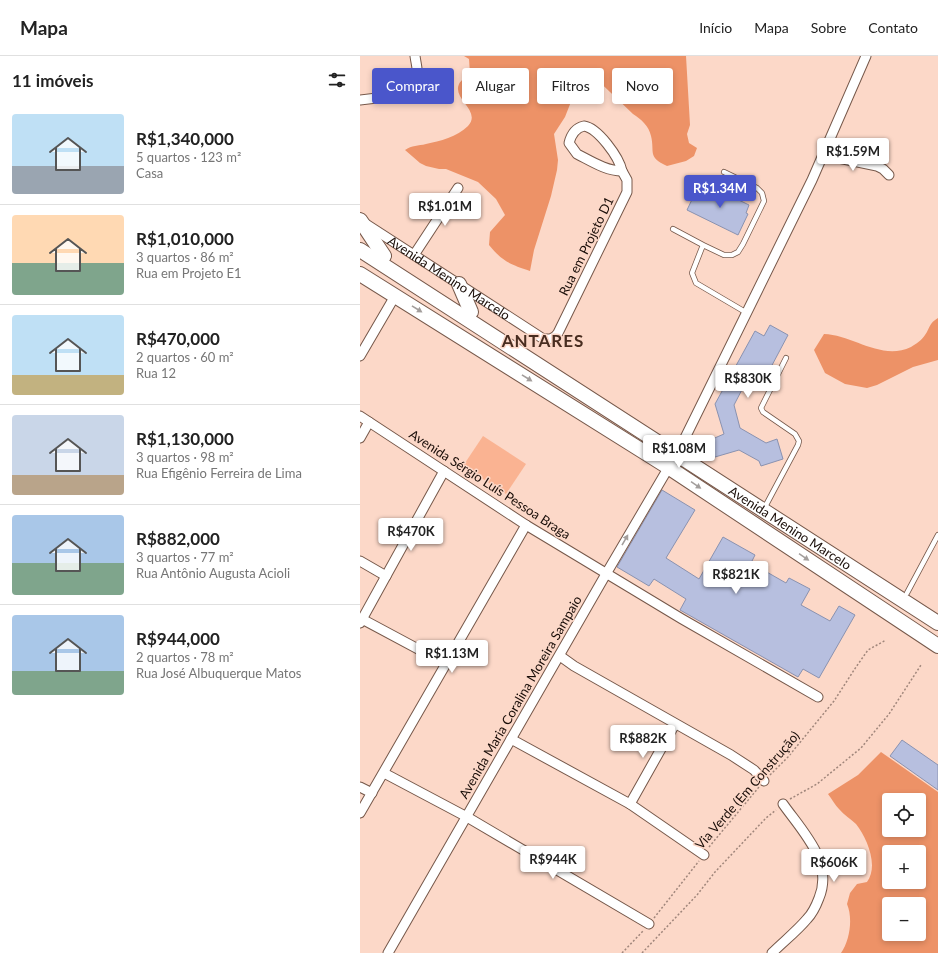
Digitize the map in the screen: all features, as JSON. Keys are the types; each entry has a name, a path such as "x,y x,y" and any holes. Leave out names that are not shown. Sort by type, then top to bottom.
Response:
{"main road":[{"path":"360,220 384,256"},
{"name":"Avenida Menino Marcelo","path":"360,240 471,312 678,451 744,498 938,623"},
{"name":"Avenida Menino Marcelo","path":"360,250 678,451 766,504 938,612"},
{"path":"360,274 668,467 938,646"},
{"path":"459,284 471,312"},
{"path":"744,498 770,535"}],"street":[{"path":"360,100 410,94 416,89 418,83 416,56"},
{"name":"Avenida Maria Coralina Moreira Sampaio","path":"388,953 678,451 824,155 866,56"},
{"name":"Rua em Projeto D1","path":"558,333 627,192 627,180 620,163 595,130 589,127 580,127 572,134 569,143 570,147 577,154 606,168 614,171 622,171"},
{"path":"824,155 877,166 889,175"},
{"path":"414,255 458,188"},
{"name":"Avenida Menino Marcelo","path":"360,220 542,338 552,338 558,333"},
{"path":"360,356 395,296"},
{"name":"Avenida Sérgio Luís Pessoa Braga","path":"360,416 526,525 606,574 818,697"},
{"path":"360,438 369,422"},
{"path":"444,471 361,621 446,664"},
{"path":"360,813 526,525"},
{"path":"360,561 386,576"},
{"path":"560,656 574,666 743,763 754,770 764,781"},
{"path":"630,804 675,724"},
{"path":"511,739 630,804 704,855"},
{"path":"384,773 467,817 649,924"},
{"path":"360,787 372,793"},
{"path":"772,953 808,919 822,892 824,879 821,862 815,850 782,804"}],"lane":[{"path":"673,229 724,255 732,256 738,252 764,201 762,193 757,188 724,172"},
{"path":"703,245 692,272 696,283 747,313"},
{"path":"766,504 799,441 795,434 763,412 761,408 786,358"},
{"path":"907,593 938,535"}],"path":[{"name":"Via Verde (Em Construção)","path":"622,953 649,924 744,804 764,781 788,758 834,701 868,650 886,640"}],"shaded area":[{"path":"464,56 686,56 690,125 687,134 689,143 697,148 694,156 686,161 667,166 661,163 654,157 650,132 644,123 623,104 673,104 673,68 612,68 612,94 604,86 604,68 537,68 537,104 570,104 565,117 554,134 558,160 557,170 551,196 534,250 530,271 512,264 498,255 489,245 490,232 505,215 496,199 478,182 446,169 426,166 420,163 405,150 413,146 448,138 464,130 471,121 472,115 465,104 529,104 529,68 470,68 469,59"},
{"path":"462,81 462,100 459,95 458,89"},
{"path":"938,318 938,360 913,367 877,385 867,388 845,384 825,373 814,350 824,334 846,338 878,349 900,351 911,347 921,340 931,324"},
{"path":"483,436 526,464 506,494 463,466"},
{"path":"881,752 938,792 938,953 841,953 847,942 850,929 850,916 847,904 850,893 857,884 867,882 872,868 872,860 864,837 856,824 843,813 828,794 858,775"}],"building":[{"path":"708,185 749,205 746,213 748,214 738,235 687,210 697,189 704,192"},
{"path":"770,325 788,335 761,386 748,378 734,405 740,428 766,443 777,439 783,459 761,466 759,461 739,450 715,457 710,440 724,434 715,404 755,331 764,336"},
{"path":"662,490 695,510 666,558 699,579 723,537 755,555 751,563 786,583 789,578 810,589 801,605 830,621 839,606 855,615 819,678 803,669 798,677 680,610 686,599 654,579 649,586 617,567"},
{"path":"902,740 938,765 938,790 890,756"}],"district":[{"name":"ANTARES","path":"543,340"}]}
